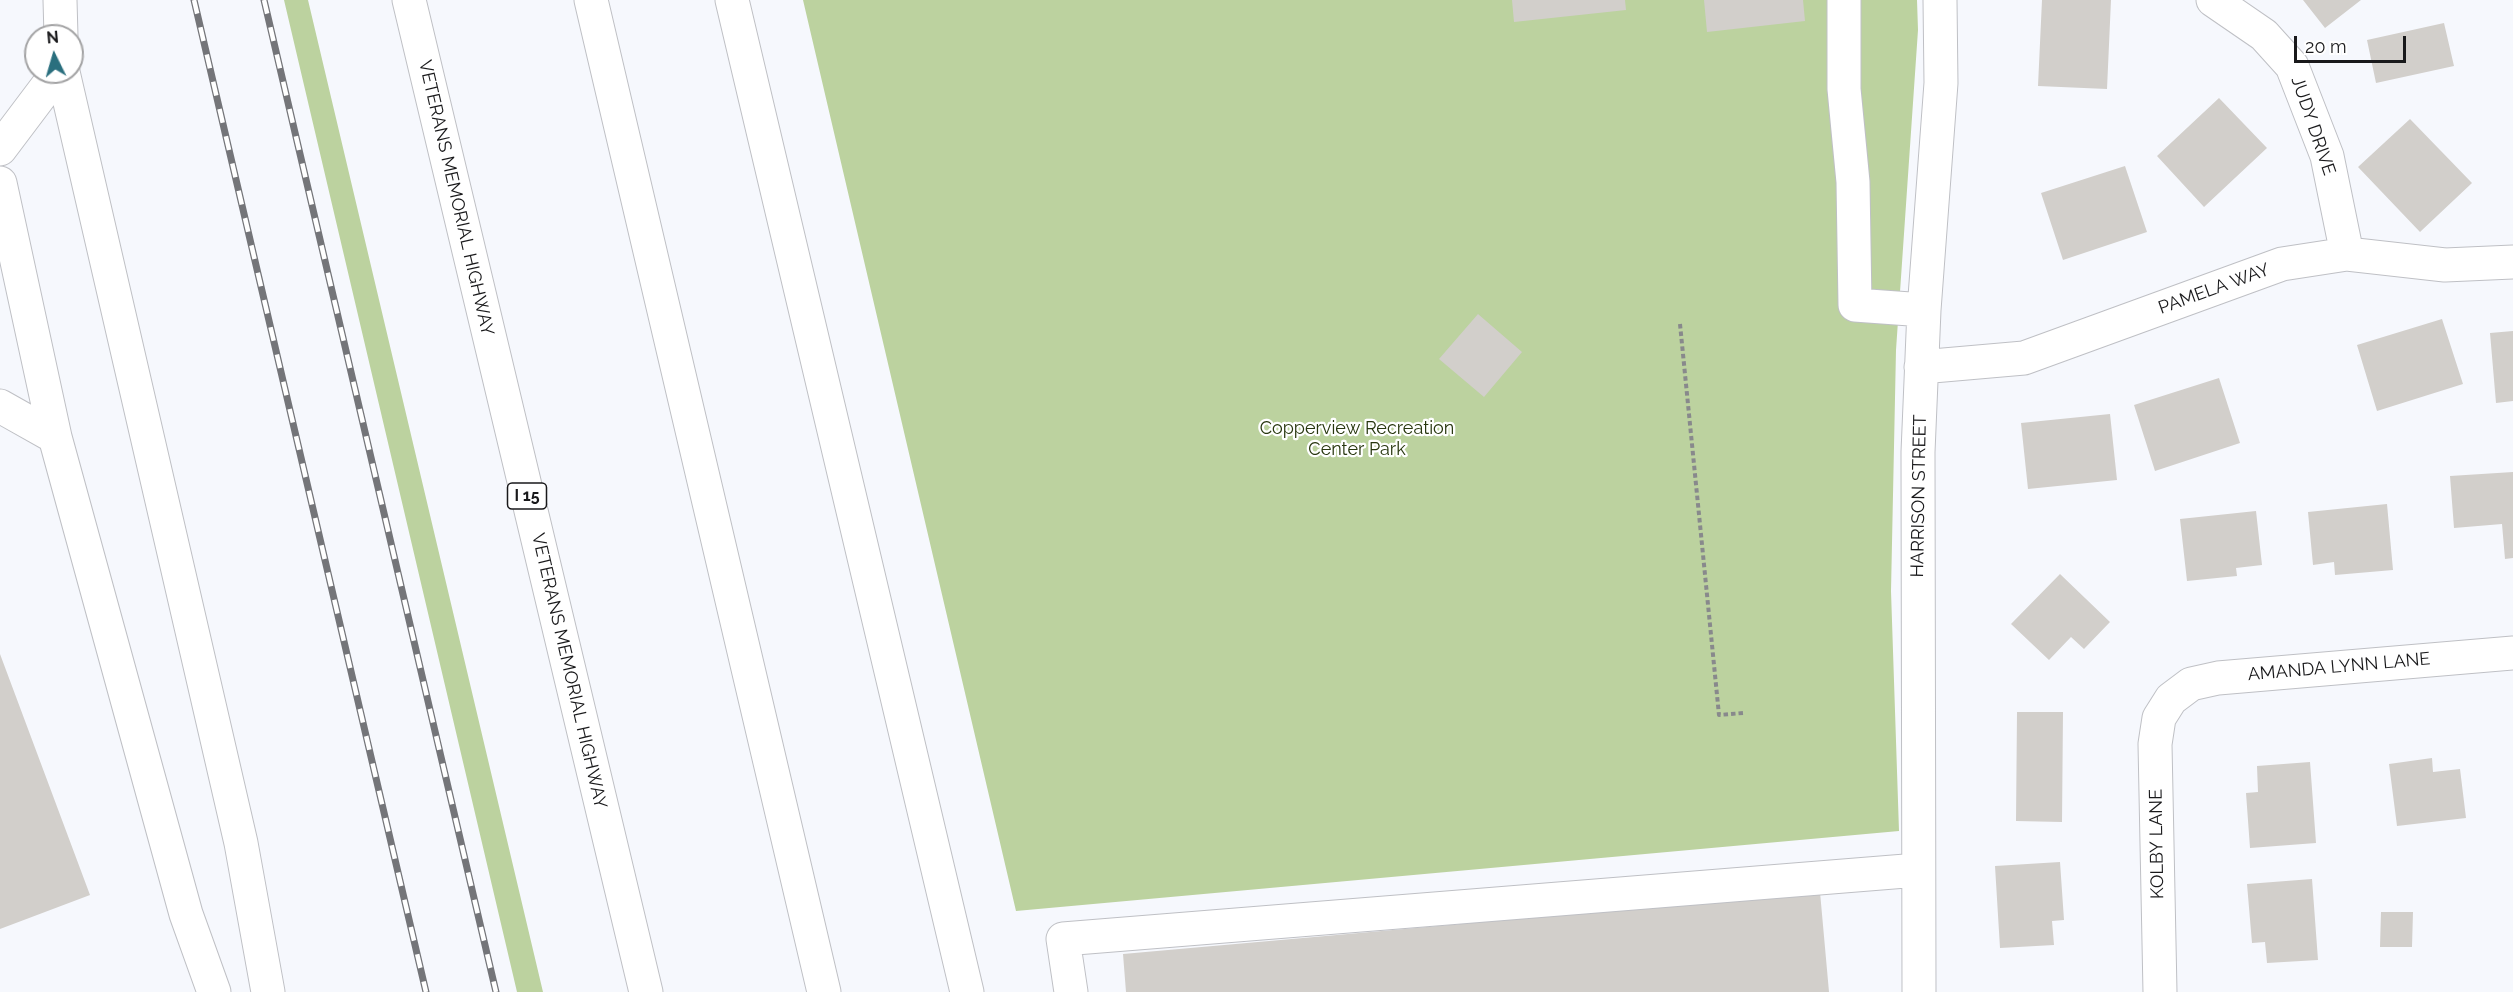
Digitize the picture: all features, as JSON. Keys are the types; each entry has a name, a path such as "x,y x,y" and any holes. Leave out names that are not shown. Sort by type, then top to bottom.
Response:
{"main road":[{"path":"60,0 61,24"},
{"name":"VETERANS MEMORIAL HIGHWAY","path":"409,0 646,992"},
{"path":"591,0 824,992"},
{"path":"732,0 967,992"},
{"path":"1844,0 1844,89 1853,182 1855,305 1924,310"},
{"name":"HARRISON STREET","path":"1919,992 1918,452 1924,310 1941,83 1940,0"},
{"name":"JUDY DRIVE","path":"2213,0 2264,35 2292,66 2327,156 2347,254"},
{"path":"0,149 51,84"},
{"path":"63,84 241,843 268,992"},
{"path":"0,183 55,437 186,914 214,992"},
{"name":"PAMELA WAY","path":"1921,367 2024,358 2282,264 2347,254 2445,264 2513,262"},
{"path":"0,406 55,437"},
{"name":"AMANDA LYNN LANE","path":"2170,699 2191,684 2218,678 2513,653"},
{"name":"KOLBY LANE","path":"2160,992 2155,744 2159,718 2170,699"},
{"path":"1071,992 1064,939 1918,870"}],"path":[{"path":"1680,324 1719,715 1743,713"}],"green space":[{"path":"284,0 308,0 543,992 517,992"},
{"name":"Copperview Recreation Center Park","path":"803,0 1917,0 1918,30 1896,350 1891,591 1899,831 1016,911"}],"building":[{"path":"1512,0 1625,0 1626,10 1514,22"},
{"path":"1704,0 1803,0 1805,21 1707,32"},
{"path":"2042,0 2111,0 2107,89 2038,86"},
{"path":"2303,0 2361,0 2325,28"},
{"path":"2444,23 2454,66 2376,83 2367,40"},
{"path":"2219,98 2267,148 2204,207 2157,156"},
{"path":"2410,119 2472,183 2420,232 2358,167"},
{"path":"2125,166 2147,232 2063,260 2041,193"},
{"path":"1478,314 1522,352 1484,397 1439,359"},
{"path":"2442,319 2463,384 2377,411 2357,345"},
{"path":"2513,331 2513,401 2496,403 2490,333"},
{"path":"2219,378 2240,443 2155,471 2134,405"},
{"path":"2110,414 2117,480 2028,489 2021,423"},
{"path":"2513,472 2513,558 2505,559 2502,524 2454,528 2450,476"},
{"path":"2387,504 2393,570 2335,575 2334,562 2313,565 2308,512"},
{"path":"2256,511 2262,565 2236,568 2237,576 2187,581 2180,519"},
{"path":"2060,574 2110,622 2084,649 2071,637 2049,660 2011,624"},
{"path":"0,654 90,895 0,929"},
{"path":"2017,712 2063,712 2062,822 2016,821"},
{"path":"2432,758 2433,772 2460,769 2466,818 2397,826 2389,764"},
{"path":"2310,762 2316,843 2250,848 2246,793 2258,792 2257,766"},
{"path":"2060,862 2064,920 2052,921 2054,945 2000,948 1995,866"},
{"path":"2312,879 2318,960 2267,963 2265,942 2252,943 2247,884"},
{"path":"1820,892 1829,992 1126,992 1123,954"},
{"path":"2381,912 2413,912 2412,947 2380,947"}],"railway":[{"path":"194,0 426,992"},
{"path":"264,0 496,992"}]}
